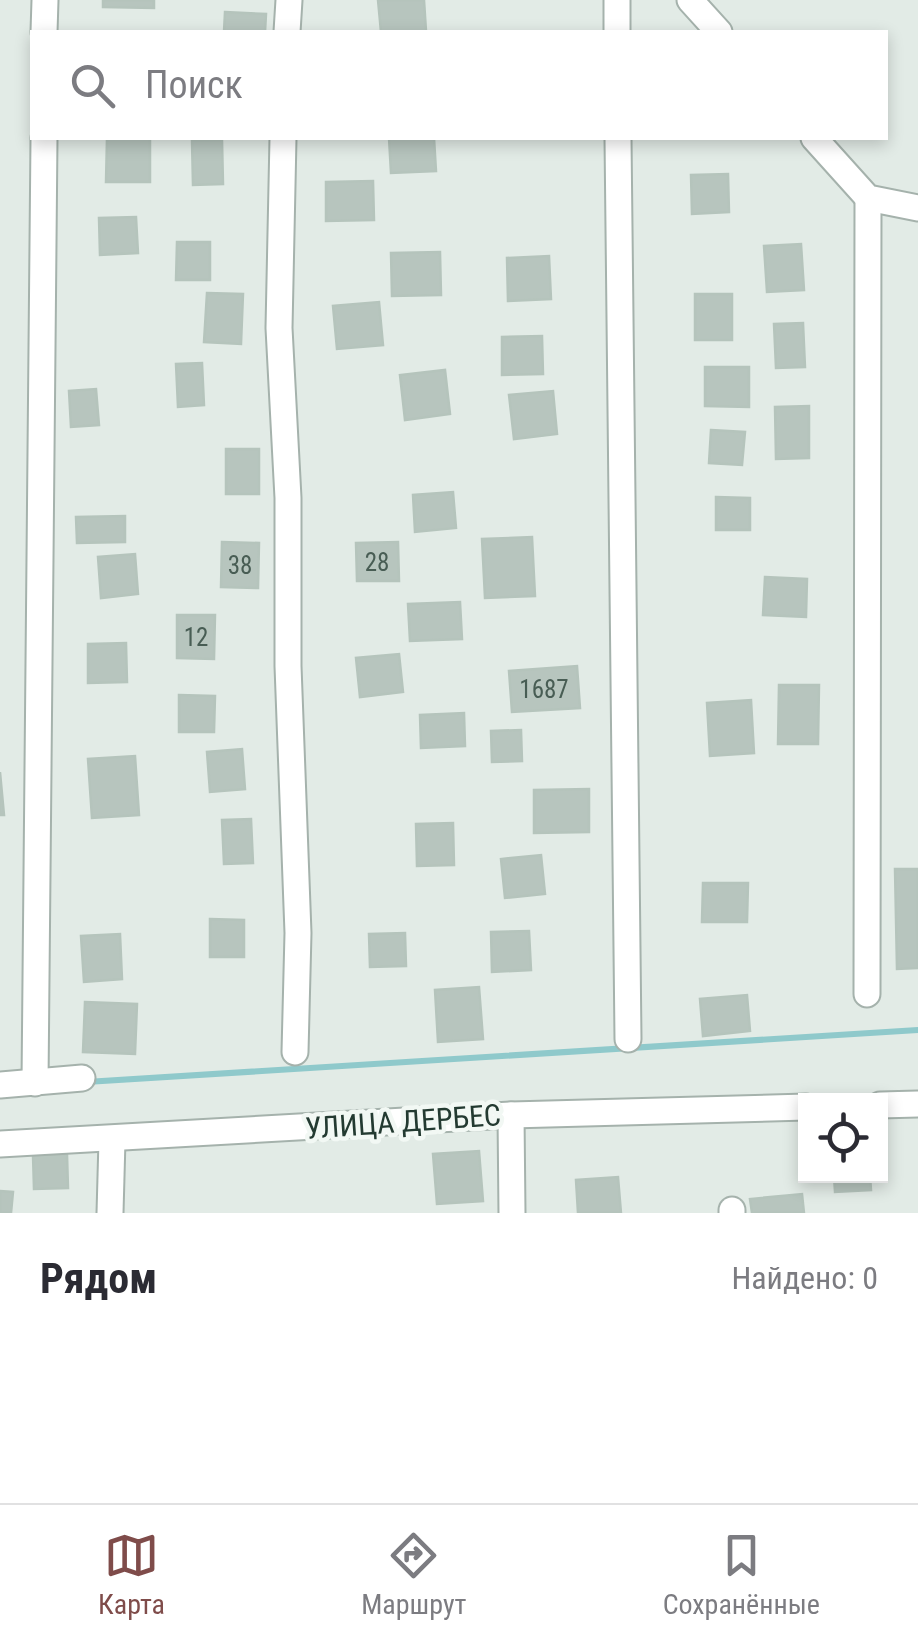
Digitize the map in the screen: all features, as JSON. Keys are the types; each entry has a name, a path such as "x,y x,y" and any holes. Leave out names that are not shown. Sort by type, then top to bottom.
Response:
{"street":[{"path":"44,30 45,0"},
{"path":"287,30 289,0"},
{"path":"617,0 617,30"},
{"path":"690,0 717,30"},
{"path":"35,1083 44,140"},
{"path":"283,140 279,328 288,498 288,666 298,933 296,1052"},
{"path":"618,140 628,1038"},
{"path":"816,140 868,198 918,208"},
{"path":"867,994 868,198"},
{"path":"0,1085 82,1078"},
{"path":"888,1105 918,1104"},
{"name":"УЛИЦА ДЕРБЕС","path":"0,1144 511,1115 798,1107"},
{"path":"511,1115 512,1213"},
{"path":"110,1213 112,1140"}],"building":[{"path":"103,0 154,0 154,8 103,7"},
{"path":"378,0 424,0 426,30 381,30"},
{"path":"225,12 266,14 265,30 224,30"},
{"path":"107,140 150,140 150,182 106,182"},
{"path":"222,140 223,184 193,185 192,141"},
{"path":"389,140 434,140 436,171 391,173"},
{"path":"728,174 729,212 692,214 691,175"},
{"path":"373,181 374,220 326,221 326,182"},
{"path":"136,217 138,253 100,255 99,218"},
{"path":"177,242 210,242 210,280 176,280"},
{"path":"801,244 804,290 767,292 764,246"},
{"path":"440,252 441,295 392,296 391,253"},
{"path":"549,256 551,299 508,301 507,258"},
{"path":"207,293 243,294 241,344 204,342"},
{"path":"695,294 732,294 732,340 695,340"},
{"path":"379,302 383,345 337,349 333,306"},
{"path":"803,323 805,367 776,368 774,324"},
{"path":"542,336 543,374 502,375 502,337"},
{"path":"202,363 204,405 178,407 176,364"},
{"path":"705,367 749,367 749,407 705,406"},
{"path":"445,370 450,414 405,420 400,375"},
{"path":"96,389 99,425 71,427 69,391"},
{"path":"553,391 557,434 514,439 509,395"},
{"path":"809,406 809,458 776,459 775,407"},
{"path":"711,430 745,432 742,465 709,463"},
{"path":"226,449 259,449 259,494 226,494"},
{"path":"453,492 456,528 415,532 413,495"},
{"path":"716,497 750,498 750,530 716,530"},
{"path":"125,516 125,542 77,543 76,517"},
{"path":"532,537 535,596 485,598 482,539"},
{"path":"222,542 259,543 258,588 221,587"},
{"path":"398,542 399,581 357,581 356,543"},
{"path":"135,554 138,594 101,598 98,557"},
{"path":"765,577 807,579 806,617 763,615"},
{"path":"460,602 462,639 410,641 408,604"},
{"path":"177,615 215,615 214,659 177,658"},
{"path":"126,643 127,682 88,683 88,644"},
{"path":"399,654 403,692 360,697 356,658"},
{"path":"577,666 580,708 512,712 509,671"},
{"path":"779,685 819,685 818,744 778,744"},
{"path":"179,695 215,696 214,732 179,732"},
{"path":"751,700 754,753 710,756 707,703"},
{"path":"464,713 465,746 421,748 420,715"},
{"path":"521,730 522,761 492,762 491,731"},
{"path":"242,749 245,789 210,792 207,752"},
{"path":"135,756 139,815 92,818 88,759"},
{"path":"0,772 4,815 0,815"},
{"path":"589,789 589,832 534,833 534,790"},
{"path":"251,819 253,863 224,864 222,820"},
{"path":"453,823 454,865 417,866 416,824"},
{"path":"541,855 545,894 505,898 501,859"},
{"path":"895,869 918,869 918,968 897,969"},
{"path":"703,883 748,883 747,922 702,922"},
{"path":"210,919 244,920 244,957 210,957"},
{"path":"529,931 531,970 492,972 491,932"},
{"path":"405,933 406,966 370,967 369,934"},
{"path":"120,934 122,979 84,982 81,936"},
{"path":"479,987 483,1039 438,1042 435,990"},
{"path":"747,995 750,1031 703,1036 700,999"},
{"path":"85,1002 137,1004 135,1054 83,1052"},
{"path":"479,1151 483,1201 437,1204 433,1154"},
{"path":"67,1154 68,1188 34,1189 33,1155"},
{"path":"618,1177 621,1213 578,1213 576,1180"},
{"path":"834,1183 870,1183 871,1190 835,1192"},
{"path":"0,1191 13,1192 11,1213 0,1213"},
{"path":"802,1194 804,1213 752,1213 750,1199"}],"waterway":[{"path":"86,1082 918,1030"}]}
